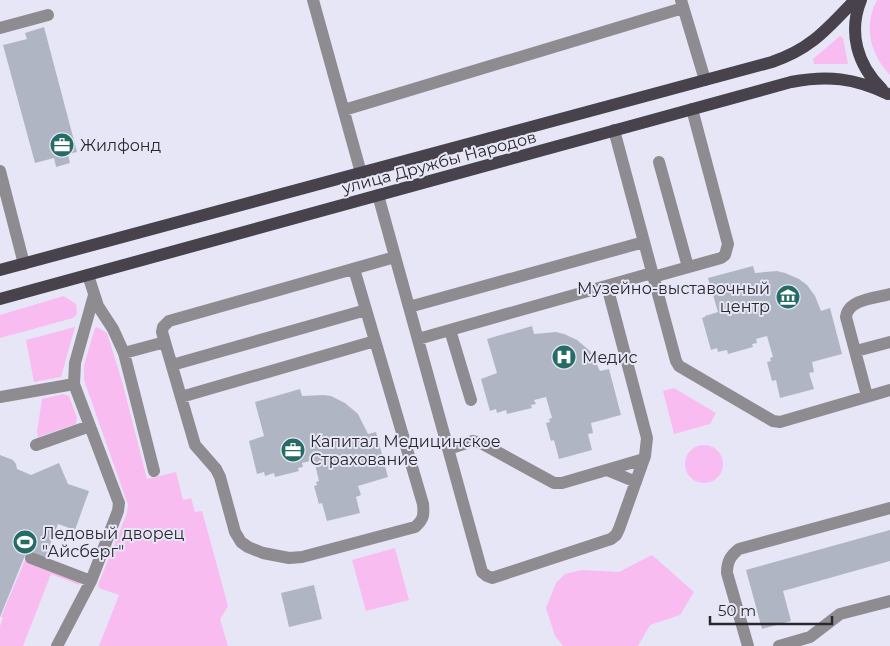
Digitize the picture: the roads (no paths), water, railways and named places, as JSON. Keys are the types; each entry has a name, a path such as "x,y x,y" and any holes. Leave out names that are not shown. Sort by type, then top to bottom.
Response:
{"main road":[{"name":"улица Дружбы Народов","path":"0,270 772,62 798,52 823,32 855,0"},
{"path":"861,0 855,19 858,53 870,76 889,94"},
{"name":"улица Дружбы Народов","path":"0,299 805,79 841,78 858,82 889,94"}],"lane":[{"path":"313,0 361,172"},
{"path":"344,110 682,4 705,80"},
{"path":"0,28 48,15"},
{"path":"418,339 607,286 721,258 725,255 728,244 692,109"},
{"path":"614,130 676,360 680,366 773,421 780,422 890,390"},
{"path":"660,162 688,267"},
{"path":"0,171 24,264"},
{"path":"378,195 482,572 492,578 611,539 616,535 644,459 648,438 607,286"},
{"path":"409,307 644,242"},
{"path":"354,269 423,504 424,515 422,521 415,527 302,557 275,556 248,547 241,542 235,532 220,477 216,469 195,445 162,332 163,327 169,321 395,257"},
{"path":"88,275 102,315 120,342 124,353 154,471"},
{"path":"868,396 846,317 852,304 890,294"},
{"path":"57,646 91,582 118,511 119,503 74,384 75,363 94,295"},
{"path":"172,365 366,310"},
{"path":"450,330 471,400"},
{"path":"181,397 375,341"},
{"path":"124,353 165,342"},
{"path":"856,351 890,342"},
{"path":"0,397 74,384"},
{"path":"36,445 90,426"},
{"path":"448,449 473,441 481,443 554,483 562,483 644,459"},
{"path":"607,470 636,482"},
{"path":"748,646 727,573 727,562 732,554 739,549 890,508"},
{"path":"31,558 91,582"},
{"path":"779,646 810,637 840,614 890,601"}],"place":[{"name":"Жилфонд","path":"62,145"},
{"name":"Музейно-выставочный центр","path":"788,297"},
{"name":"Медис","path":"564,357"},
{"name":"Капитал Медицинское Страхование","path":"293,450"},
{"name":"Ледовый дворец \"Айсберг\"","path":"25,542"}]}
